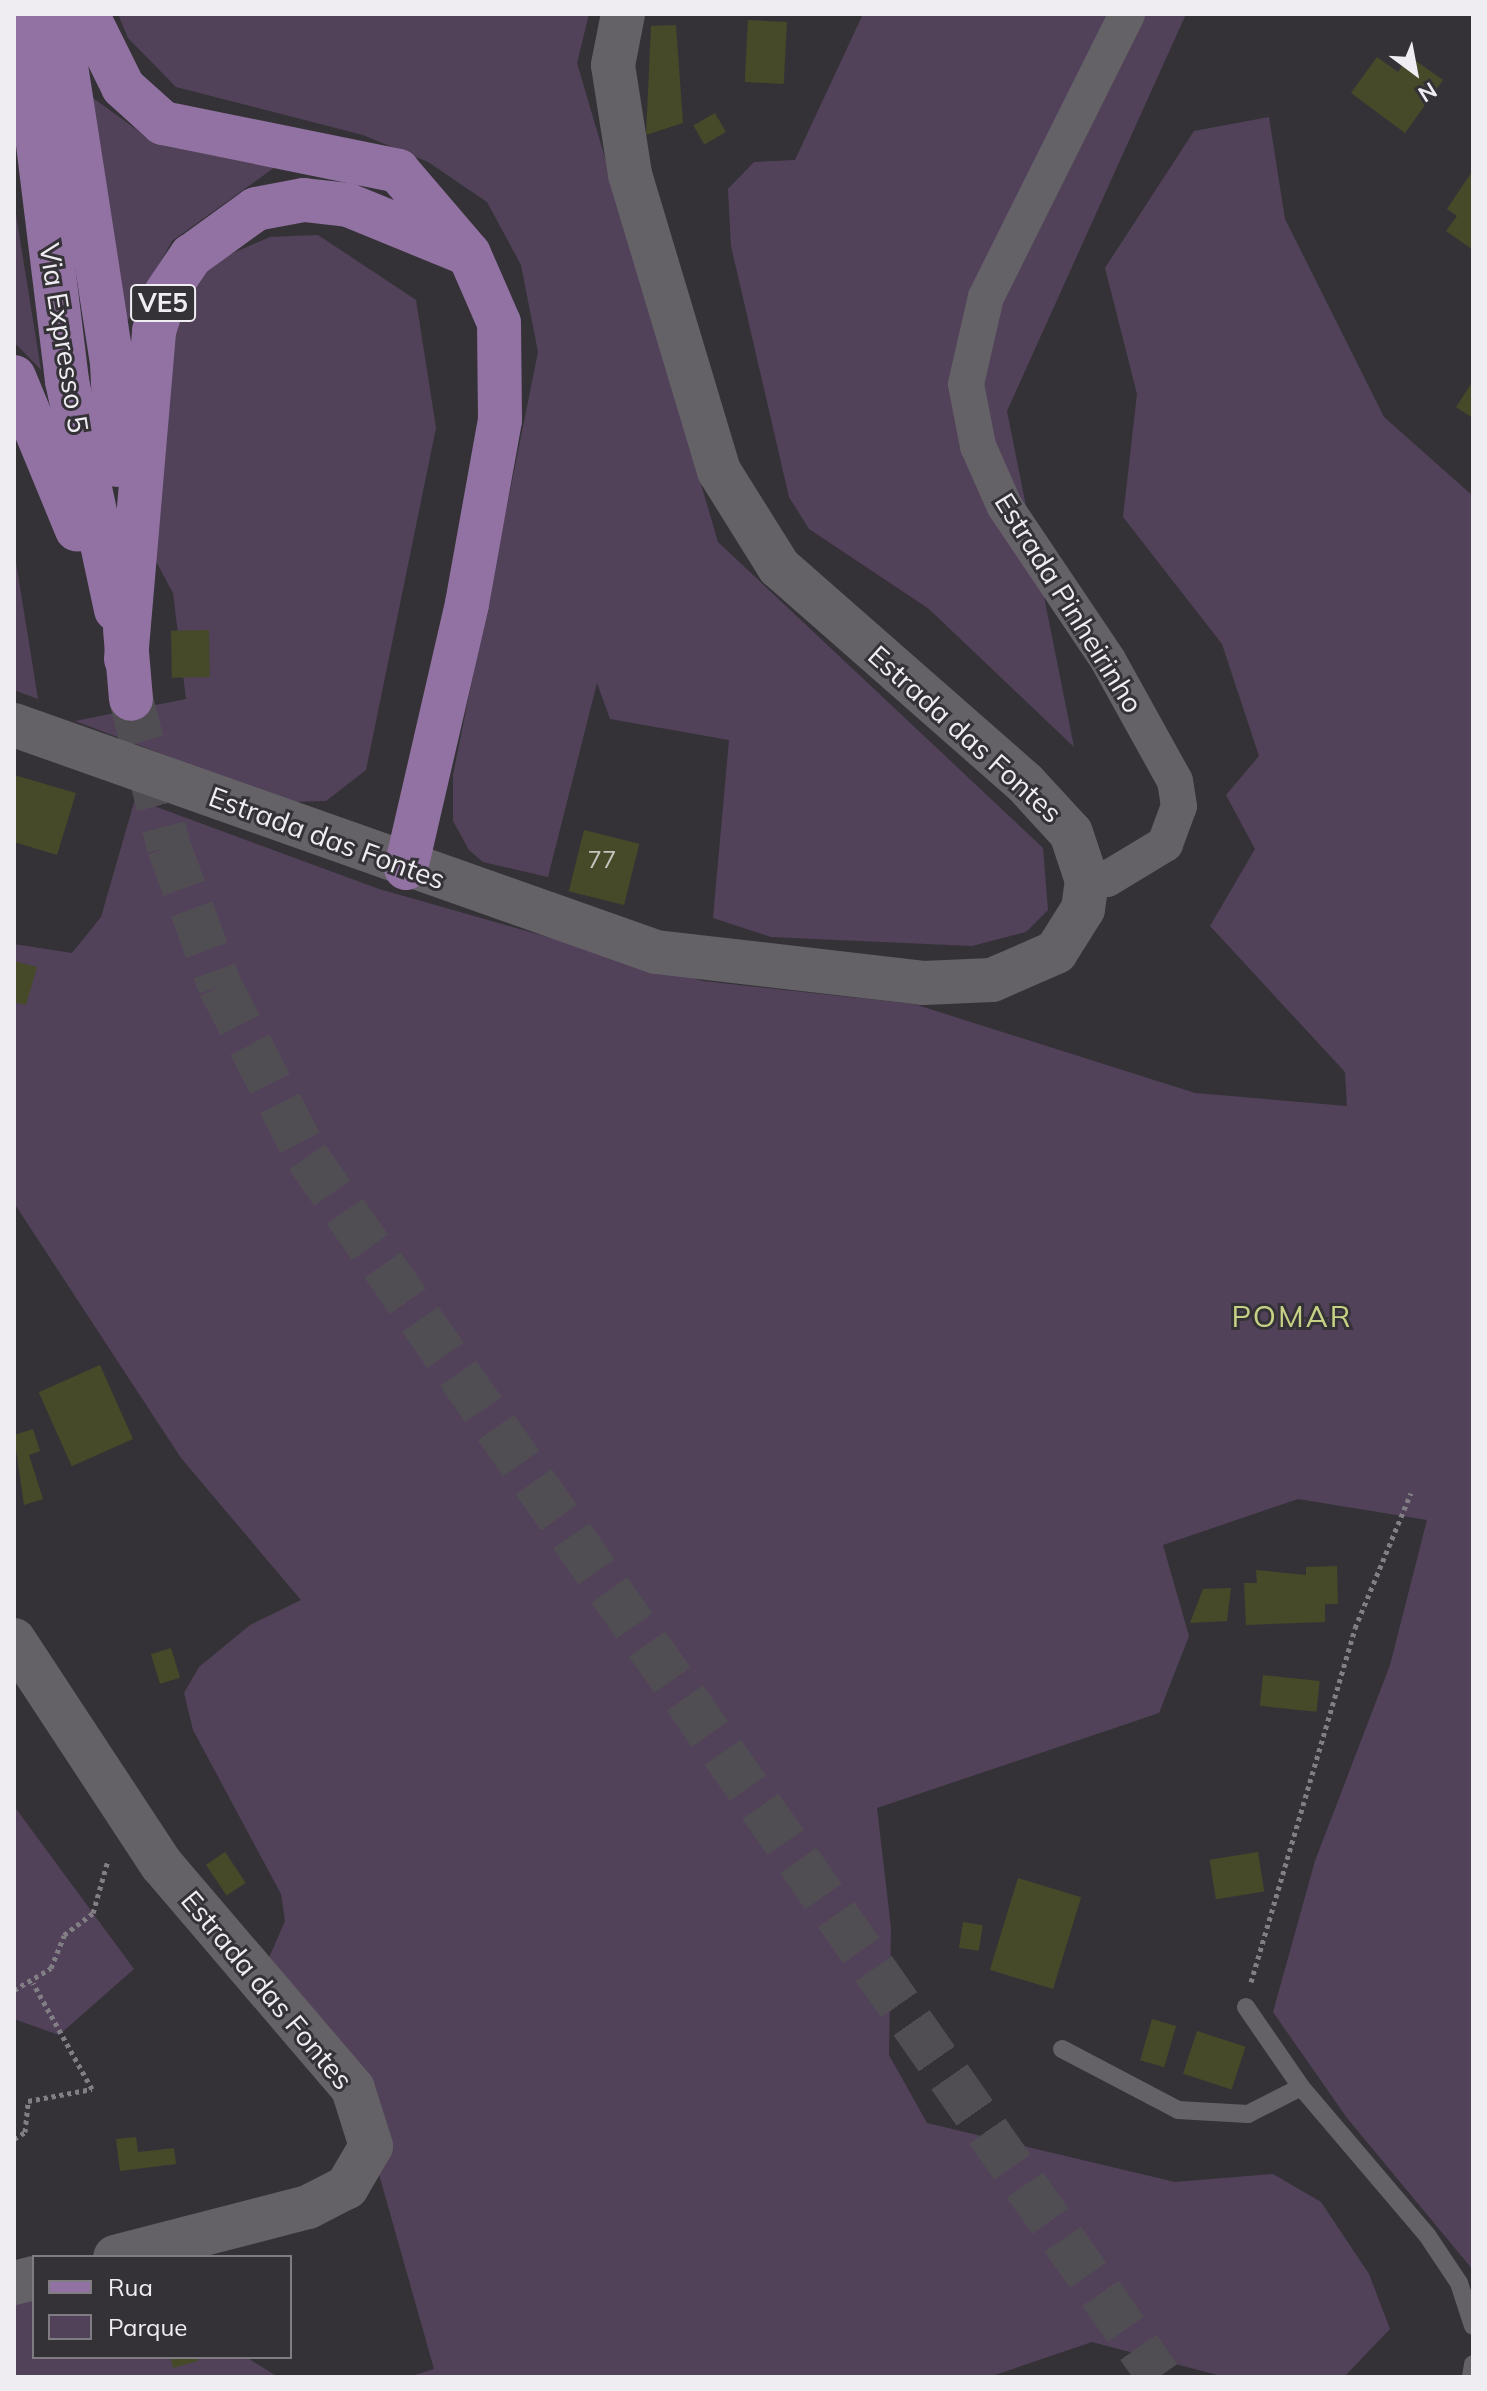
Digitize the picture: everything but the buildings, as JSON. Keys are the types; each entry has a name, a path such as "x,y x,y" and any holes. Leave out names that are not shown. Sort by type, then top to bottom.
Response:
{"main road":[{"name":"Via Expresso 5","path":"22,14 67,381 129,679"},
{"name":"Via Expresso 5","path":"58,14 112,363 129,679"},
{"path":"87,14 123,87 163,123 398,171 434,205 469,254 499,323 500,420 467,604 406,868"},
{"name":"VE5","path":"129,679 154,331 166,293 191,256 256,209 304,200 348,205 469,254"},
{"path":"14,377 129,679"}],"street":[{"name":"Estrada das Fontes","path":"14,725 406,868 656,952 923,983 992,980 1056,952 1083,909 1087,881 1071,833 1051,808 779,567 736,507 692,390 630,174 613,65 623,14"},
{"name":"Estrada Pinheirinho","path":"1087,881 1107,879 1165,844 1179,806 1175,781 1108,660 1005,507 978,446 966,384 986,297 1127,14"},
{"name":"Estrada das Fontes","path":"14,1640 162,1865 353,2089 371,2146 347,2187 308,2207 123,2255"}],"lane":[{"path":"1246,2007 1301,2087 1427,2235 1459,2283 1473,2326"},
{"path":"1062,2049 1178,2110 1248,2114 1301,2087"},
{"path":"1471,2377 1473,2364"}],"path":[{"path":"1246,2007 1355,1628 1411,1493"},
{"path":"14,1990 33,1983 51,1968 64,1935 93,1913"},
{"path":"14,2139 25,2132 28,2101 92,2089 33,1983"}],"green space":[{"path":"118,14 589,14 577,63 718,542 1043,848 1048,910 1026,932 972,946 771,937 713,918 729,740 610,719 597,683 548,877 483,862 469,850 453,821 453,775 538,352 521,265 487,202 428,162 363,135 176,87 128,38"},
{"path":"863,14 1186,14 1007,411 1074,747 929,609 809,529 789,497 731,246 728,189 754,162 795,160"},
{"path":"86,93 140,132 278,165 172,241 124,327"},
{"path":"1269,117 1285,219 1384,417 1473,496 1473,2270 1347,2118 1273,2012 1315,1861 1390,1665 1427,1520 1298,1499 1163,1545 1189,1636 1159,1713 877,1808 891,1928 889,2055 927,2123 1175,2182 1273,2174 1321,2202 1369,2274 1390,2329 1344,2377 1225,2377 1092,2342 989,2377 408,2377 434,2369 371,2146 258,1983 285,1921 281,1894 193,1730 184,1693 199,1667 250,1625 301,1600 181,1458 14,1203 14,944 72,953 101,917 135,799 379,889 703,981 914,1004 1195,1093 1347,1106 1345,1072 1210,926 1255,849 1226,795 1259,756 1222,644 1123,517 1137,394 1105,268 1194,131"},
{"path":"14,202 41,370 14,342"},
{"path":"318,235 416,300 436,428 366,770 326,801 289,802 75,721 186,699 173,593 145,541 179,293 226,256 270,237"},
{"path":"14,550 38,699 14,690"},
{"path":"14,1806 134,1969 59,2035 14,2019"},
{"path":"32,2278 32,2359 249,2359 278,2377 14,2377 14,2283"}],"tunnel":[{"path":"131,699 169,847 220,986 307,1157 1159,2377"}],"district":[{"name":"POMAR","path":"1292,1316"}]}
